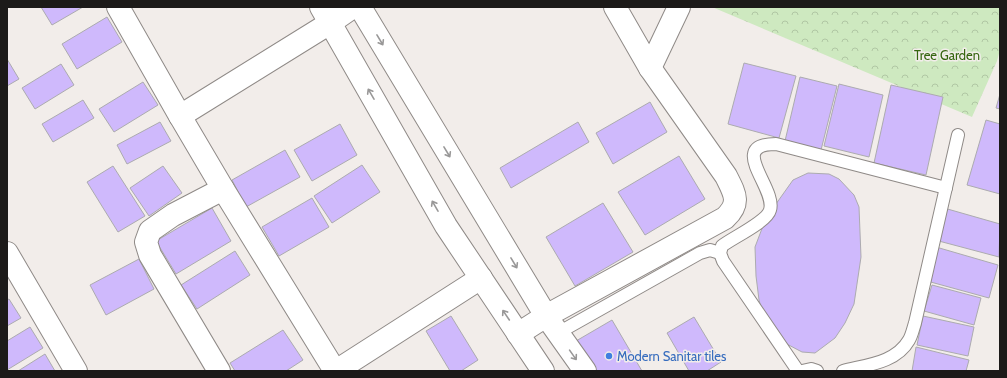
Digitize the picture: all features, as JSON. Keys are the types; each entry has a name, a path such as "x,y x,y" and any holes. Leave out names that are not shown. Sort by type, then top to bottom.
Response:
{"street":[{"path":"118,7 223,189 336,371 481,278"},
{"path":"180,116 325,15 353,7"},
{"path":"360,7 552,325 585,371"},
{"path":"518,334 552,325 725,218 733,211 736,202 733,190 726,176 650,68 615,7"},
{"path":"650,68 679,7"},
{"path":"325,15 446,226 543,371"},
{"path":"219,371 150,255 146,242 150,231 173,215 223,189"},
{"path":"7,254 76,371"}],"lane":[{"path":"843,371 886,360 897,355 909,340 915,323 958,135"},
{"path":"798,371 723,261 720,253 722,246 766,218 770,210 770,201 767,191 753,161 754,153 759,147 767,144 776,144 946,188"},
{"path":"552,325 700,253 710,250 720,253"},
{"path":"802,371 811,369 817,371"}],"green space":[{"name":"Tree Garden","path":"712,7 1000,7 1000,50 997,61 972,117"}],"building":[{"path":"41,7 83,7 52,25"},
{"path":"107,17 122,42 77,69 62,44"},
{"path":"7,59 19,79 7,86"},
{"path":"744,63 796,76 779,138 728,124"},
{"path":"61,64 74,85 35,109 22,88"},
{"path":"800,77 837,86 821,150 785,141"},
{"path":"143,82 158,105 114,132 99,109"},
{"path":"839,84 883,95 869,157 824,146"},
{"path":"891,85 943,97 926,175 874,163"},
{"path":"1000,94 1000,109 996,108"},
{"path":"83,100 94,118 53,142 42,124"},
{"path":"650,102 667,132 613,164 596,133"},
{"path":"986,120 1000,124 1000,194 967,185"},
{"path":"160,122 171,141 127,164 117,145"},
{"path":"578,122 589,142 511,188 500,168"},
{"path":"340,124 357,155 312,181 294,150"},
{"path":"285,150 300,177 246,207 232,180"},
{"path":"679,156 705,199 645,235 618,192"},
{"path":"362,165 380,192 332,223 314,196"},
{"path":"113,166 145,216 118,232 87,182"},
{"path":"163,166 182,193 149,216 130,188"},
{"path":"808,173 829,174 839,179 854,195 859,207 861,257 854,304 845,323 835,338 815,353 802,352 783,342 763,314 759,300 756,276 755,247 766,218 793,180"},
{"path":"312,198 329,227 279,256 262,227"},
{"path":"603,203 633,252 575,286 546,237"},
{"path":"212,208 231,241 176,274 156,241"},
{"path":"944,208 1000,224 999,257 935,240"},
{"path":"936,247 998,265 989,298 927,281"},
{"path":"235,251 250,275 197,309 181,285"},
{"path":"139,259 154,289 106,315 90,285"},
{"path":"932,285 981,298 974,325 924,311"},
{"path":"9,299 21,318 7,326 7,300"},
{"path":"451,316 478,360 461,371 450,371 426,331"},
{"path":"923,316 974,327 968,356 917,345"},
{"path":"694,317 721,362 707,371 689,371 667,333"},
{"name":"Modern Sanitar tiles","path":"612,320 642,371 594,371 576,341"},
{"path":"30,327 43,348 7,370 7,341"},
{"path":"283,330 303,360 286,371 235,371 230,363"},
{"path":"916,347 969,360 966,371 912,371"},
{"path":"45,354 55,371 18,371"}],"place":[{"name":"Modern Sanitar tiles","path":"609,356"}]}
